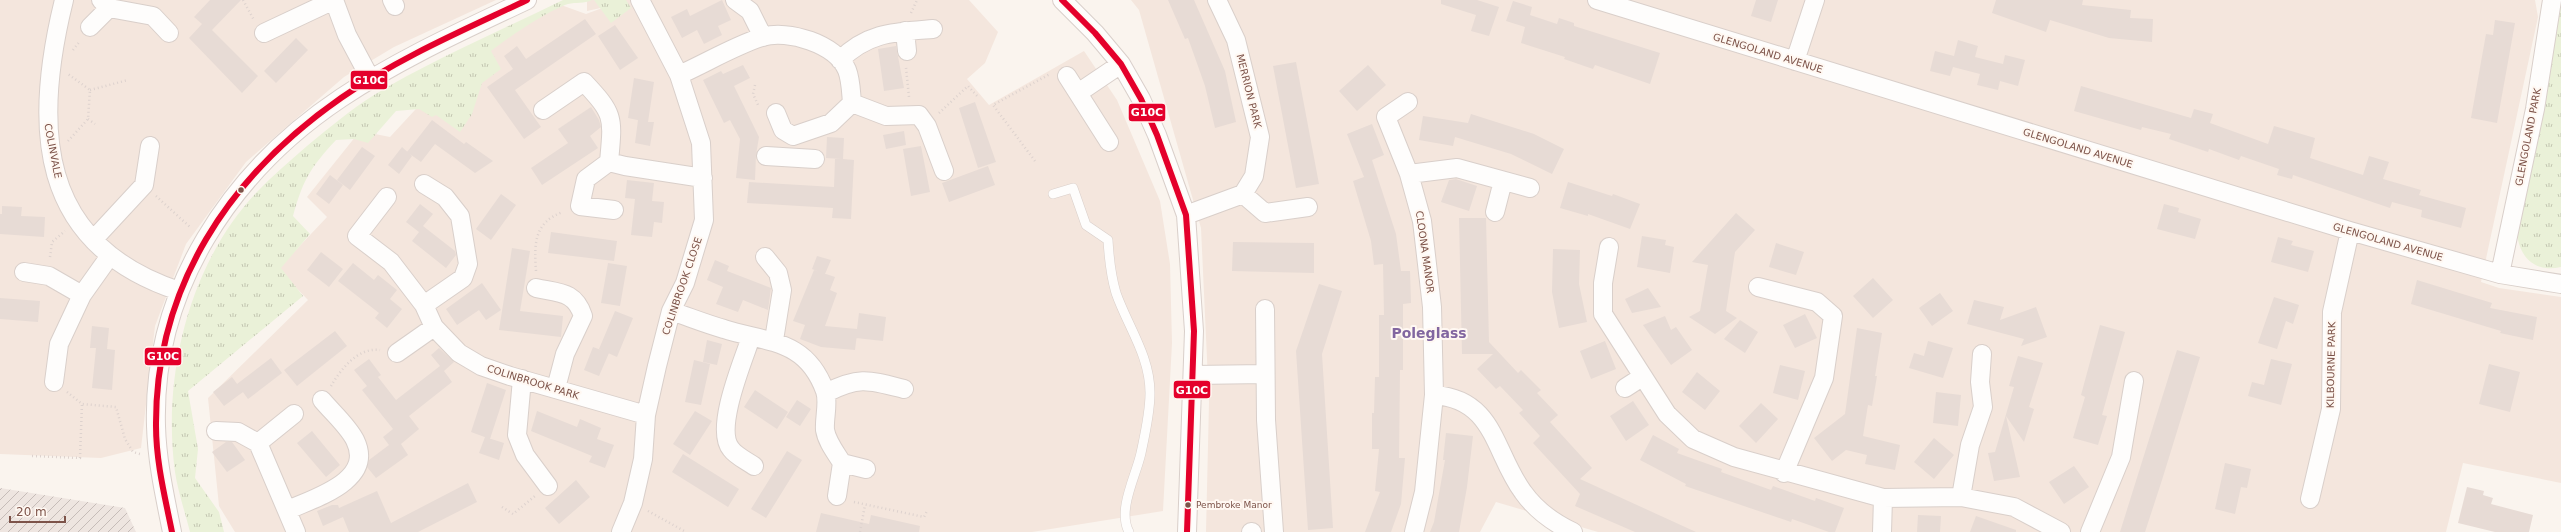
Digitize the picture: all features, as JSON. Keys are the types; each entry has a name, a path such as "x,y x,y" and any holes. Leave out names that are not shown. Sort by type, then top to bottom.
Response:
{"street":[{"name":"COLINVALE","path":"64,0 53,45 46,121 54,169 67,207 93,240 109,257 149,278 179,291"},
{"path":"264,33 334,0 347,35 371,80"},
{"path":"172,532 159,459 156,425 158,384 164,345 179,291 206,236 246,180 304,126 341,98 455,34 527,0"},
{"name":"COLINBROOK CLOSE","path":"621,532 633,504 643,459 646,415 671,311 685,283 699,242 704,220 701,143 679,75 640,0"},
{"path":"734,0 750,11 763,37"},
{"path":"1062,0 1095,33 1121,64 1141,99 1157,135 1186,215 1194,331 1194,375 1187,532"},
{"name":"MERRION PARK","path":"1217,0 1236,40 1260,137 1254,176 1243,194"},
{"name":"GLENGOLAND AVENUE","path":"1597,0 2350,231 2500,274 2561,284"},
{"path":"1795,61 1815,0"},
{"name":"GLENGOLAND PARK","path":"2500,274 2535,109 2552,0"},
{"path":"90,27 105,4 153,16 169,32"},
{"path":"840,60 852,48 864,40 905,31 933,29"},
{"path":"905,31 907,51"},
{"path":"679,75 763,37 789,35 806,39 840,60 847,70 852,104"},
{"path":"1078,93 1121,64"},
{"path":"1067,76 1109,142"},
{"path":"543,110 584,82 603,103 610,114 612,130 609,162 586,179 580,206 614,210"},
{"name":"CLOONA MANOR","path":"1408,102 1386,117 1409,174 1422,221 1432,307 1434,395 1424,492 1414,532"},
{"path":"852,104 886,116 919,115 927,126 944,171"},
{"path":"776,113 783,130 793,136 831,123 852,104"},
{"path":"790,157 793,136"},
{"path":"93,240 144,185 150,146"},
{"path":"766,156 815,159"},
{"path":"609,162 625,166 703,178"},
{"path":"1409,174 1457,168 1530,188"},
{"path":"1495,212 1503,181"},
{"path":"424,184 445,197 460,216 468,264 463,278 424,305"},
{"path":"1186,215 1243,194 1265,212 1308,207"},
{"name":"COLINBROOK PARK","path":"388,197 357,236 391,262 424,305 434,327 459,353 481,366 522,380 556,388 646,415"},
{"name":"KILBOURNE PARK","path":"2310,499 2331,409 2332,312 2350,231"},
{"path":"1609,247 1603,283 1603,314 1667,414 1693,439 1734,457 1784,473 1883,498 1961,497 2014,507 2061,532"},
{"path":"54,382 59,344 82,295 109,257"},
{"path":"765,257 778,273 782,290 774,340"},
{"path":"24,272 49,276 82,295"},
{"path":"1758,287 1817,302 1833,316 1824,378 1784,473"},
{"path":"536,288 569,295 579,303 583,316 565,354 556,388"},
{"path":"1265,309 1266,420 1274,532"},
{"path":"671,311 751,337 774,340 794,350 806,361 818,375 826,393 825,431 829,442 842,463 837,496"},
{"path":"397,353 434,327"},
{"path":"751,337 725,420 725,435 731,449 754,466"},
{"path":"1961,497 1970,445 1983,407 1980,382 1982,354"},
{"path":"1194,375 1265,374"},
{"path":"1625,388 1642,377"},
{"path":"522,380 517,435 526,455 548,486"},
{"path":"826,393 848,382 872,380 904,389"},
{"path":"2090,532 2121,457 2134,381"},
{"path":"1434,395 1443,396 1468,405 1481,416 1492,430 1523,493 1542,513 1573,532"},
{"path":"288,510 339,487 353,475 359,457 355,440 322,400"},
{"path":"258,443 294,414"},
{"path":"216,431 238,432 258,443 288,510 296,532"},
{"path":"842,463 866,469"},
{"path":"1882,532 1883,498"}],"lane":[{"path":"1054,194 1073,188 1086,225 1108,240 1110,270 1117,294 1148,369 1150,394 1147,422 1139,460 1127,500 1125,518 1129,532"}],"path":[{"path":"907,51 905,58 911,115"},
{"path":"52,65 90,90 128,80"},
{"path":"1035,161 993,105 1050,74 1067,76"},
{"path":"927,126 968,86 978,97"},
{"path":"52,152 64,146 88,119 90,90"},
{"path":"88,119 95,124"},
{"path":"144,185 190,227 206,236"},
{"path":"536,288 536,242 542,226 549,217 580,206"},
{"path":"49,276 52,242 78,221"},
{"path":"322,400 340,372 361,354 374,349 397,353"},
{"path":"54,382 82,404 116,407 125,439 133,452 159,459"},
{"path":"32,456 80,458 82,404"},
{"path":"502,507 513,514 548,486"},
{"path":"837,496 865,505 924,517 927,511"},
{"path":"633,504 672,522 686,532"},
{"path":"860,532 865,505"}],"shaded area":[{"path":"0,0 496,0 394,47 344,77 246,162 186,244 155,326 141,448 101,458 0,454"},
{"path":"587,0 969,0 998,32 985,63 967,79 989,105 1084,51 1117,100 1160,201 1170,264 1172,343 1163,511 1032,532 235,532 219,506 208,398 308,300 278,269 327,217 307,197 360,131 390,137 463,58 561,5 586,14 605,7 587,11"},
{"path":"1131,0 2535,0 2538,17 2481,282 2499,288 2561,297 2561,483 2463,463 2446,532 1598,532 1496,502 1480,532 1206,532 1209,402 1201,228 1139,10"},
{"path":"0,488 125,508 136,532 0,532"}],"green space":[{"path":"563,0 592,0 559,7 539,18 491,51 501,69 482,83 472,114 460,132 436,115 432,117 419,109 396,111 368,143 354,139 336,140 308,175 300,193 293,216 310,234 281,268 303,296 188,391 198,449 195,478 219,512 224,532 190,532 176,480 172,435 173,398 177,360 186,323 198,287 213,253 233,221 256,193 275,175 307,146 365,101 444,57"},
{"path":"594,0 626,0 631,8 611,23"},
{"path":"2559,0 2561,0 2561,267 2546,268 2533,264 2528,260 2520,248 2517,231 2553,51"}],"building":[{"path":"210,0 241,0 212,30 258,76 242,93 189,38 202,24 194,17"},
{"path":"722,0 731,20 718,26 722,35 704,44 697,30 682,38 671,17 687,9 690,16"},
{"path":"1168,0 1194,0 1225,71 1236,122 1215,128 1205,86 1188,38 1185,39"},
{"path":"1441,0 1477,0 1499,7 1489,36 1471,31 1476,15 1441,4"},
{"path":"1756,0 1778,0 1771,22 1751,16"},
{"path":"1996,0 2083,0 2082,5 2131,10 2130,18 2153,19 2152,42 2109,38 2050,20 2046,32 1992,13"},
{"path":"1513,1 1532,7 1530,15 1557,24 1559,18 1574,23 1574,26 1660,53 1650,84 1595,65 1593,69 1564,59 1565,57 1521,43 1525,27 1506,21"},
{"path":"585,19 596,34 515,90 541,127 524,139 487,87 513,69 504,56 517,46 526,59"},
{"path":"2495,20 2515,23 2497,123 2471,118 2486,34 2493,35"},
{"path":"615,25 638,58 620,70 598,36"},
{"path":"296,38 308,50 276,83 264,71"},
{"path":"1958,40 1978,46 1975,57 2003,64 2005,55 2025,60 2018,86 2000,81 1998,90 1977,85 1980,74 1953,67 1950,76 1930,71 1935,51 1954,56"},
{"path":"896,46 904,88 884,91 878,49"},
{"path":"1296,62 1319,184 1296,188 1273,66"},
{"path":"743,65 750,78 734,86 759,137 756,155 755,180 736,178 740,139 730,120 724,123 703,80 721,71 723,74"},
{"path":"1368,65 1386,85 1357,111 1339,91"},
{"path":"634,78 654,82 648,122 654,122 650,146 635,143 638,120 628,118"},
{"path":"2081,86 2191,118 2194,109 2213,114 2210,123 2268,144 2274,126 2315,138 2310,158 2363,175 2369,156 2389,162 2383,179 2421,190 2419,195 2466,208 2461,228 2421,217 2422,210 2392,202 2390,208 2293,175 2292,179 2277,175 2279,169 2241,156 2239,160 2209,149 2208,152 2169,139 2171,134 2142,127 2141,130 2074,111"},
{"path":"975,102 996,162 978,168 959,108"},
{"path":"591,107 599,120 601,127 590,136 598,148 542,185 531,168 568,143 558,129"},
{"path":"1471,114 1534,134 1564,149 1552,174 1511,154 1455,137 1453,146 1419,140 1423,116 1468,123"},
{"path":"432,120 464,144 466,142 493,161 475,173 435,144 421,162 407,152"},
{"path":"1372,124 1384,155 1372,160 1396,234 1401,271 1410,271 1411,303 1403,304 1403,370 1400,370 1399,458 1405,458 1401,504 1391,532 1365,532 1380,492 1375,491 1379,449 1372,449 1372,413 1374,413 1375,377 1379,377 1379,315 1384,315 1383,264 1374,265 1371,241 1353,181 1364,177 1347,134"},
{"path":"904,131 906,145 886,149 883,135"},
{"path":"827,137 844,138 843,159 854,160 851,219 832,218 833,208 747,203 749,182 834,187 835,159 841,159 826,158"},
{"path":"921,146 930,192 911,196 903,149"},
{"path":"362,147 375,156 350,190 337,180"},
{"path":"402,147 412,156 399,174 388,165"},
{"path":"988,166 995,185 949,202 942,183"},
{"path":"330,175 343,185 329,204 316,194"},
{"path":"1456,179 1477,186 1469,211 1441,202 1449,180"},
{"path":"627,180 654,183 652,201 664,202 662,223 654,222 652,237 631,235 635,199 625,198"},
{"path":"1568,182 1612,196 1613,194 1640,204 1630,229 1588,214 1588,216 1560,208"},
{"path":"501,194 516,205 491,240 476,229"},
{"path":"420,204 433,214 423,226 455,251 456,255 446,268 412,241 419,232 406,222"},
{"path":"2164,204 2179,208 2178,212 2201,219 2195,239 2157,229"},
{"path":"2,206 22,207 21,216 45,217 44,237 0,234 0,214 2,214"},
{"path":"1736,213 1755,230 1735,252 1726,311 1737,318 1715,334 1689,317 1700,311 1708,265 1692,262"},
{"path":"1459,218 1486,218 1489,342 1518,373 1521,370 1541,390 1537,393 1558,415 1550,422 1592,468 1580,479 1696,532 1635,532 1575,506 1580,494 1533,443 1540,436 1519,413 1523,410 1500,386 1496,389 1477,369 1493,354 1462,354"},
{"path":"551,232 617,241 614,261 548,253"},
{"path":"1642,236 1666,240 1665,245 1674,247 1670,273 1637,267"},
{"path":"2278,237 2293,241 2291,245 2314,251 2308,272 2271,262"},
{"path":"1233,242 1314,243 1314,273 1232,271"},
{"path":"1776,243 1804,252 1796,275 1769,267"},
{"path":"512,248 530,251 520,311 563,316 561,337 499,330"},
{"path":"1553,249 1580,250 1579,284 1587,322 1559,328 1552,292"},
{"path":"321,252 343,269 329,287 307,270"},
{"path":"817,256 831,260 825,274 812,269"},
{"path":"715,260 729,266 727,271 771,288 768,310 743,300 738,312 716,304 723,287 707,280"},
{"path":"353,263 374,280 378,275 397,290 390,299 402,309 387,328 375,318 379,313 338,281"},
{"path":"608,263 627,266 620,306 601,303"},
{"path":"814,270 835,277 830,290 837,293 825,326 857,329 859,313 886,317 883,341 856,338 855,350 821,347 800,339 805,325 793,321"},
{"path":"1873,278 1893,300 1873,318 1853,296"},
{"path":"2417,280 2492,303 2490,308 2537,317 2533,340 2500,333 2501,331 2411,304"},
{"path":"482,283 501,310 486,320 479,310 457,325 446,309"},
{"path":"1319,284 1342,291 1322,354 1333,528 1308,530 1296,351"},
{"path":"1648,288 1661,307 1632,313 1625,299"},
{"path":"1940,293 1953,311 1932,326 1919,308"},
{"path":"2274,297 2299,305 2293,324 2286,321 2277,349 2258,343"},
{"path":"0,298 40,301 38,322 0,319"},
{"path":"1974,300 2004,307 2000,320 2036,307 2047,337 2021,346 2024,339 1967,324"},
{"path":"615,311 633,318 617,357 599,349"},
{"path":"1805,314 1817,338 1795,348 1783,325"},
{"path":"1665,316 1671,330 1676,327 1692,350 1671,365 1643,325"},
{"path":"1740,320 1758,332 1745,353 1724,339"},
{"path":"2100,325 2125,332 2102,415 2107,416 2098,445 2073,438 2085,397 2081,395"},
{"path":"92,326 109,328 107,349 115,350 112,390 92,388 96,348 90,348"},
{"path":"1857,328 1882,333 1872,406 1868,405 1863,436 1900,445 1895,470 1865,464 1867,455 1846,450 1832,461 1814,438 1845,414"},
{"path":"335,331 347,346 297,386 284,370"},
{"path":"707,340 722,344 717,365 703,362"},
{"path":"1605,341 1616,369 1591,379 1580,351"},
{"path":"1928,341 1953,348 1943,378 1909,368 1914,353 1924,356"},
{"path":"593,347 609,353 599,376 584,370"},
{"path":"439,348 454,362 444,371 452,382 409,416 419,429 401,444 408,455 376,478 367,467 369,460 389,445 383,437 393,429 362,390 367,386 354,370 369,359 381,375 378,377 396,400 440,366 431,355"},
{"path":"2177,350 2200,357 2162,480 2145,532 2120,532"},
{"path":"2018,356 2043,363 2029,407 2034,409 2024,442 2006,416 2020,477 1994,481 1988,453 1995,452 2014,387 2009,386"},
{"path":"271,358 282,373 248,399 237,384"},
{"path":"2271,359 2292,364 2281,405 2248,396 2252,382 2264,385"},
{"path":"694,360 710,364 701,405 685,402"},
{"path":"2489,364 2520,372 2510,412 2479,404"},
{"path":"1780,365 1805,371 1798,400 1773,393"},
{"path":"1697,372 1720,391 1705,410 1682,392"},
{"path":"232,377 243,392 224,406 213,392"},
{"path":"487,383 506,390 490,439 471,432"},
{"path":"755,390 788,412 777,429 744,407"},
{"path":"1936,392 1961,395 1958,426 1933,423"},
{"path":"797,400 811,409 800,426 786,417"},
{"path":"1633,401 1649,425 1626,441 1610,416"},
{"path":"1761,403 1778,419 1756,443 1739,426"},
{"path":"537,411 577,427 580,419 601,428 597,439 614,445 605,468 589,462 592,456 531,431"},
{"path":"695,411 712,421 690,455 673,444"},
{"path":"312,431 340,465 326,477 297,443"},
{"path":"1446,433 1473,436 1467,487 1459,532 1430,532 1434,522 1445,460 1443,460"},
{"path":"1653,435 1679,449 1677,453 1722,469 1721,472 1771,490 1773,486 1815,501 1816,498 1844,508 1835,532 1829,532 1792,519 1791,522 1685,486 1686,484 1640,460"},
{"path":"485,437 504,443 499,460 479,453"},
{"path":"1934,438 1954,455 1934,479 1914,462"},
{"path":"226,442 232,442 245,460 227,472 212,452"},
{"path":"787,451 802,460 766,518 751,509"},
{"path":"683,454 739,489 728,507 672,472"},
{"path":"2225,463 2251,469 2247,488 2241,487 2235,514 2215,509"},
{"path":"2074,466 2089,487 2064,504 2049,482"},
{"path":"576,480 590,497 559,524 545,508"},
{"path":"468,483 477,502 418,532 349,532 343,517 323,526 317,511 332,505 338,505 339,508 377,491 391,523"},
{"path":"2467,487 2484,491 2483,495 2493,498 2491,504 2533,515 2529,532 2495,532 2458,523"},
{"path":"821,513 869,524 871,515 920,526 919,532 816,532"},
{"path":"1918,515 1941,516 1940,532 1917,532"},
{"path":"1976,516 2016,530 2016,532 1970,532"}],"transit line":[{"name":"G10C","path":"172,532 161,479 156,439 159,375 169,327 185,282 206,239 233,199 265,163 301,129 341,98 408,57 527,0"},
{"name":"G10C","path":"1062,0 1095,33 1121,64 1141,99 1157,135 1186,215 1194,331 1187,532"}],"place":[{"name":"Pembroke Manor","path":"1188,505"}],"district":[{"name":"Poleglass","path":"1429,333"}]}
